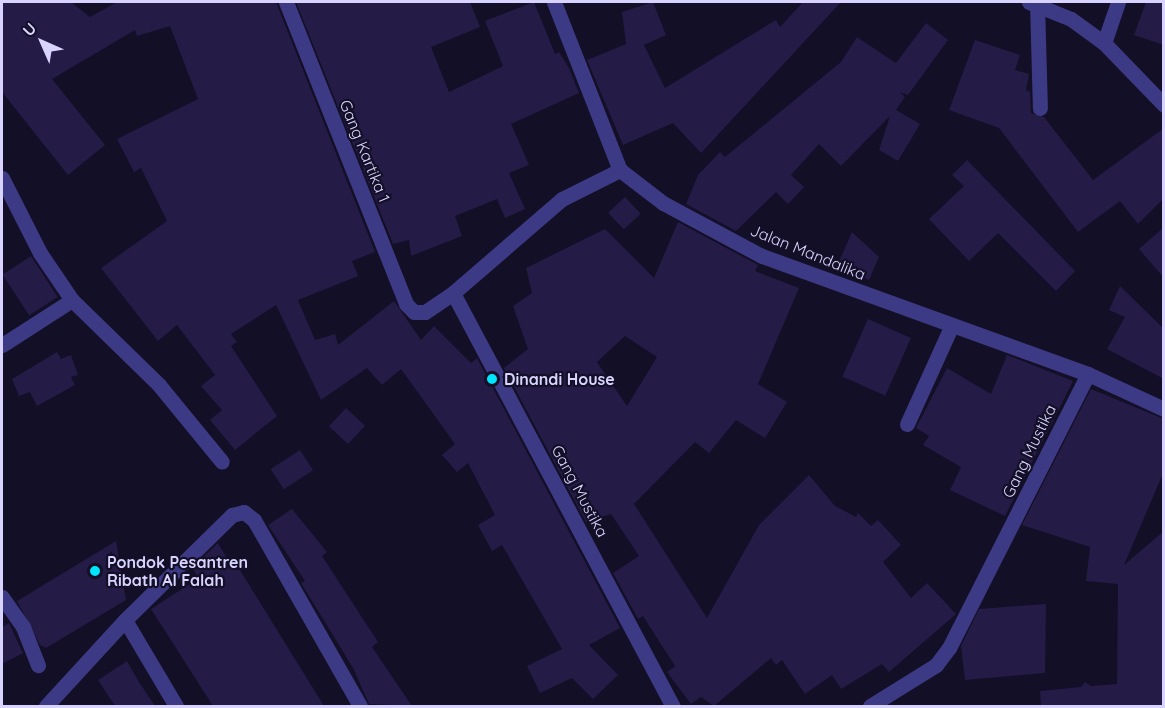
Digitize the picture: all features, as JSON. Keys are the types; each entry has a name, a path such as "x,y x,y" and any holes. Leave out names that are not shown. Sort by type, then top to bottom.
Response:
{"street":[{"name":"Gang Kartika 1","path":"286,2 406,304 414,312 425,312 453,293"},
{"path":"453,293 562,199 620,170 554,2"},
{"path":"1033,2 1104,44 1164,105"},
{"path":"1033,2 1040,108"},
{"path":"1104,44 1118,2"},
{"name":"Jalan Mandalika","path":"620,170 663,203 762,256 951,327 1088,374 1164,409"},
{"path":"2,178 48,268 72,300 143,368 222,462"},
{"name":"Gang Mustika","path":"453,293 673,706"},
{"path":"2,345 72,300"},
{"path":"907,424 951,327"},
{"name":"Gang Mustika","path":"870,706 936,665 949,648 1088,374"},
{"path":"46,706 125,620 232,515 244,512 254,520 360,706"},
{"path":"2,597 23,627 38,665"},
{"path":"125,620 176,706"}],"building":[{"path":"2,2 71,2 90,17 117,2 276,2 375,252 352,261 358,276 298,300 315,340 335,334 338,345 394,301 421,340 434,326 471,363 477,358 620,628 589,645 618,675 593,699 572,678 540,693 527,666 562,649 502,545 492,551 478,525 495,515 468,463 457,472 442,455 455,444 401,369 382,385 367,368 321,400 276,305 231,334 237,342 231,346 277,416 235,450 210,420 222,410 201,386 215,375 177,325 158,341 101,268 167,221 141,168 134,172 117,139 198,99 170,26 137,36 135,30 52,79 105,145 68,175 2,92"},
{"path":"296,2 470,2 480,27 431,47 449,92 503,66 485,21 534,2 555,54 559,52 569,68 579,93 511,124 529,165 509,173 525,209 505,218 497,199 455,216 462,236 411,256 409,240 393,244"},
{"path":"653,2 666,35 644,45 665,88 776,20 780,27 803,2 841,2 701,153 673,123 623,145 587,60 626,44 622,12"},
{"path":"1146,2 1164,2 1164,45 1134,35"},
{"path":"926,23 948,40 908,95 900,92 905,97 896,110 920,124 898,161 879,150 890,116 841,166 819,144 791,175 804,187 788,204 776,192 736,231 686,204 698,175 720,152 725,157 841,62 857,37 896,63"},
{"path":"975,40 1020,55 1015,70 1029,74 1026,90 1030,92 1031,113 1044,117 1093,180 1164,128 1164,198 1138,224 1120,201 1078,232 999,128 949,110"},
{"path":"967,160 1075,271 1056,291 998,233 969,261 929,219 964,186 952,175"},
{"path":"625,197 641,214 624,230 608,213"},
{"path":"678,222 758,265 755,271 799,288 758,384 787,402 765,438 736,420 709,453 695,442 634,504 707,618 759,525 809,475 835,506 856,517 858,513 871,526 878,520 901,545 883,562 911,598 927,583 956,614 889,672 882,664 841,689 832,675 805,694 782,660 776,665 771,658 714,706 701,697 691,704 667,672 675,666 643,616 638,619 613,573 639,556 611,514 586,522 504,368 528,349 513,306 532,293 526,268 605,229 654,278","holes":["625,336 657,357 627,406 597,362"]},
{"path":"1164,227 1164,278 1139,249"},
{"path":"852,232 879,257 869,280 837,266"},
{"path":"31,256 58,297 29,316 2,275"},
{"path":"1120,286 1164,329 1164,379 1107,349 1125,317 1109,310"},
{"path":"868,319 911,338 885,396 842,377"},
{"path":"57,352 61,359 71,355 78,375 71,377 75,385 37,406 30,392 19,396 12,379"},
{"path":"1007,355 1073,381 1005,516 950,490 961,467 923,445 929,436 916,428 947,368 991,394"},
{"path":"1091,389 1164,419 1164,471 1124,565 1164,531 1164,706 1041,706 1040,691 1081,687 1085,682 1091,686 1117,684 1118,584 1086,581 1090,547 1022,525"},
{"path":"346,408 365,426 348,444 329,426"},
{"path":"300,450 313,470 284,489 271,469"},
{"path":"292,509 327,552 322,556 378,642 372,647 412,706 369,704 353,668 301,583 305,581 268,525"},
{"name":"Pondok Pesantren Ribath Al Falah","path":"116,541 126,600 46,648 40,645 17,601"},
{"path":"218,543 234,570 238,567 324,706 213,706 151,609 199,578 192,568"},
{"path":"1046,604 1045,673 965,680 961,646 979,609"},
{"path":"9,623 23,653 2,664 2,627"},
{"path":"127,661 155,706 115,706 98,680"}],"place":[{"name":"Dinandi House","path":"492,379"},
{"name":"Pondok Pesantren Ribath Al Falah","path":"95,571"}]}
